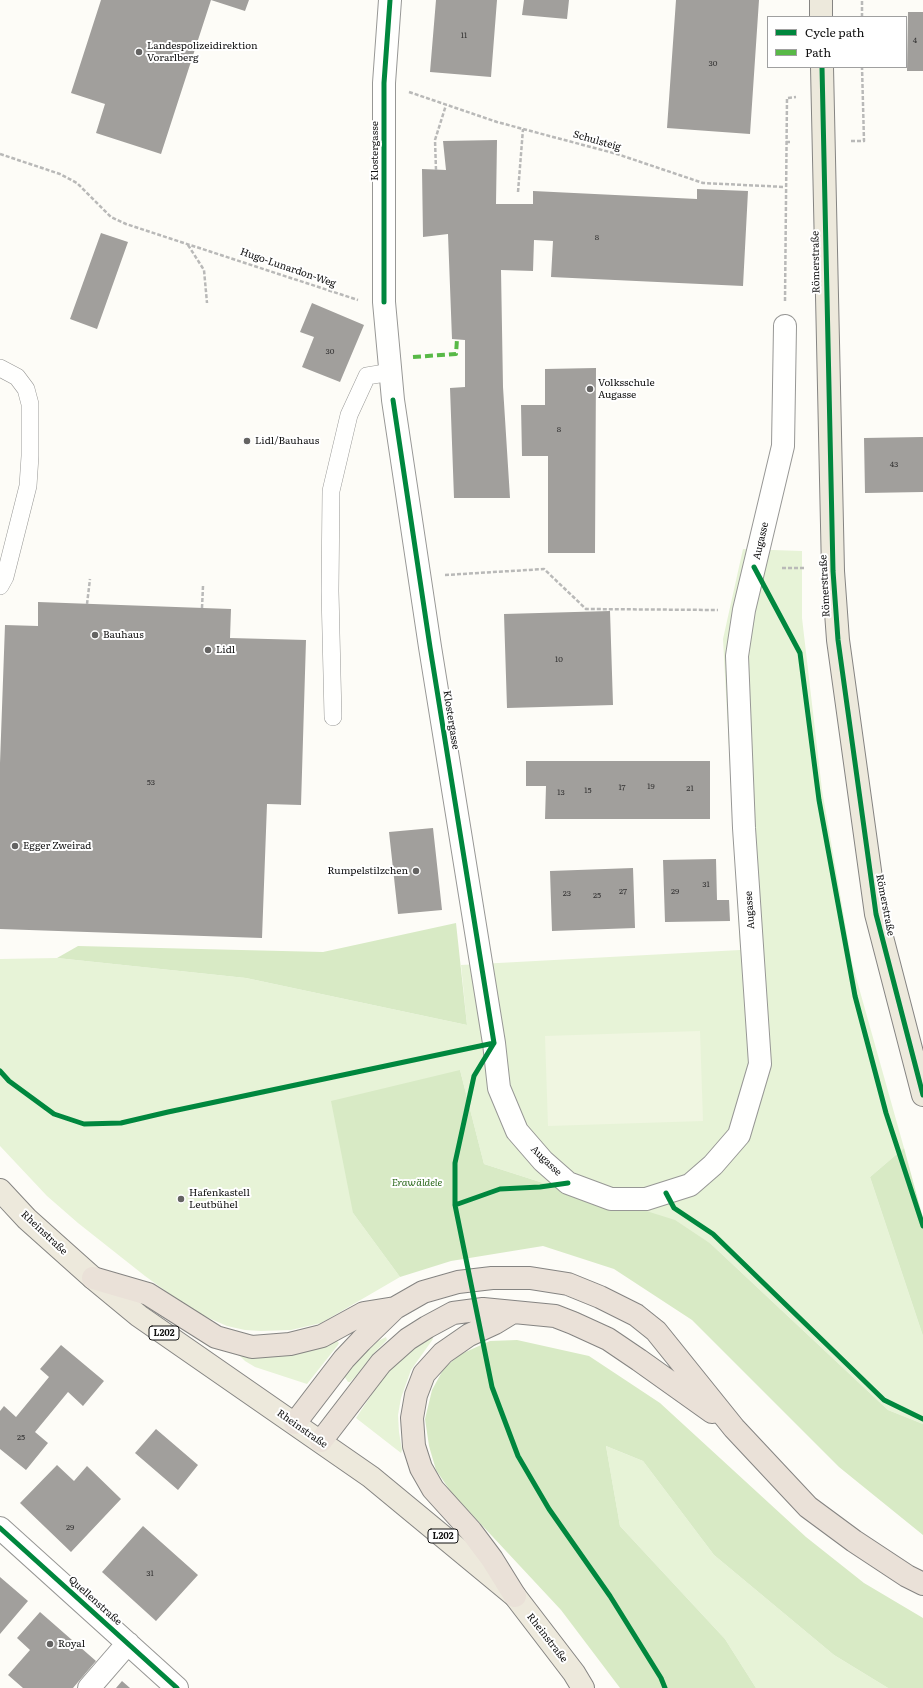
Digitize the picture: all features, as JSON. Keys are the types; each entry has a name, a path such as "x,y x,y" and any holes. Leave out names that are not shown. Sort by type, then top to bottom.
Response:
{"highway":[{"path":"93,1278 148,1294 216,1337 252,1347 290,1344 322,1336 364,1313 395,1308"},
{"path":"295,1423 344,1359 395,1308 423,1292 458,1282 492,1278 530,1278 568,1284 600,1296 636,1315 656,1331 734,1428 808,1507 854,1541 906,1576 923,1584"},
{"path":"321,1441 381,1363 408,1339 453,1313 483,1309 555,1316 574,1322 608,1339 734,1428"},
{"path":"513,1312 495,1323 469,1335 443,1353 424,1374 416,1395 412,1418 414,1446 421,1468 433,1489 471,1531 492,1559 515,1596"}],"main road":[{"path":"821,0 821,16"},
{"name":"Römerstraße","path":"822,68 833,571 838,640 876,914 923,1095"},
{"name":"Rheinstraße","path":"0,1190 27,1219 93,1278 139,1316 321,1441 386,1488 515,1596 574,1673 583,1688"}],"street":[{"name":"Klostergasse","path":"390,0 384,84 384,302 393,400 430,647 494,1043"},
{"name":"Augasse","path":"494,1043 499,1088 517,1131 543,1161 568,1183 611,1199 646,1199 690,1185 713,1166 739,1135 760,1064 744,828 737,656 744,610 783,446 785,326"},
{"name":"Quellenstraße","path":"0,1528 178,1688"},
{"path":"89,1688 128,1643"}],"lane":[{"path":"0,368 17,377 26,389 30,404 30,456 28,486 5,576 0,586"},
{"path":"333,717 330,591 331,491 349,415 367,376 391,372"}],"path":[{"path":"862,0 862,16"},
{"path":"851,141 864,141 862,68"},
{"path":"785,326 785,187 787,98 800,97"},
{"path":"436,170 435,140 446,105"},
{"path":"518,192 523,129"},
{"path":"188,245 204,270 207,303"},
{"path":"778,568 806,568"},
{"path":"448,574 544,569 586,609 744,610"},
{"path":"87,604 90,579"},
{"path":"202,608 203,586"}],"green space":[{"path":"743,549 802,551 802,618 822,790 852,963 904,1148 870,1177 923,1336 923,1424 888,1410 711,1244 565,1190 484,1164 460,1070 353,1213 400,1277 321,1323 291,1330 245,1330 227,1326 204,1316 145,1276 78,1223 47,1196 0,1146 0,959 57,958 246,978 467,1025 461,965 740,950 723,639"},
{"path":"456,923 467,1025 246,978 57,958 78,946 323,952"},
{"path":"700,1031 703,1121 548,1126 545,1036"},
{"name":"Erawäldele","path":"460,1070 484,1164 565,1190 640,1209 675,1220 711,1244 888,1410 923,1424 923,1535 839,1467 692,1320 614,1269 543,1246 451,1261 400,1277 353,1213 331,1101"},
{"path":"904,1148 923,1218 923,1336 870,1177"},
{"path":"432,1336 433,1339 411,1370 401,1398 398,1415 402,1450 401,1453 356,1418 386,1373 412,1348"},
{"path":"386,1337 387,1340 374,1353 355,1377 348,1382 344,1376 359,1358 378,1341"},
{"path":"336,1340 339,1343 338,1345 307,1384 255,1367 245,1361 237,1353"},
{"path":"517,1340 589,1356 660,1403 806,1537 864,1583 923,1618 923,1688 888,1688 834,1655 714,1555 643,1461 606,1446 620,1526 725,1639 756,1688 620,1688 561,1610 451,1492 436,1470 429,1446 425,1419 432,1390 444,1368 461,1354 490,1341"},
{"path":"606,1446 643,1461 714,1555 834,1655 888,1688 756,1688 725,1639 620,1526"}],"building":[{"name":"Landespolizeidirektion Vorarlberg","path":"101,0 211,0 161,154 96,133 105,104 71,93"},
{"path":"211,0 249,0 245,11"},
{"path":"436,0 497,0 491,77 430,72"},
{"path":"524,0 569,0 567,19 522,15"},
{"path":"676,0 759,0 750,134 667,128"},
{"path":"908,12 923,12 923,71 907,71"},
{"path":"497,140 496,204 533,204 533,191 697,199 697,189 748,191 743,286 551,277 553,241 534,240 533,271 501,270 503,387 510,498 454,498 450,388 465,387 465,340 452,339 448,234 423,237 422,169 446,170 443,141"},
{"path":"101,233 128,242 97,329 70,319"},
{"path":"312,303 364,325 340,382 302,367 314,337 300,332"},
{"path":"596,368 595,553 548,553 548,456 522,456 521,405 545,405 545,369"},
{"path":"923,437 923,492 865,493 864,438"},
{"path":"38,602 231,609 230,638 306,640 301,805 267,804 262,938 0,929 0,763 5,625 38,626"},
{"path":"610,611 613,705 507,708 504,614"},
{"path":"526,761 710,761 710,819 545,819 546,786 526,786"},
{"name":"Rumpelstilzchen","path":"433,828 442,910 398,914 389,832"},
{"path":"716,859 717,900 729,900 730,921 665,922 663,860"},
{"path":"633,868 635,928 552,931 550,871"},
{"path":"61,1345 104,1381 83,1406 68,1392 35,1432 48,1443 26,1470 0,1449 0,1411 4,1406 16,1417 49,1377 40,1369"},
{"path":"156,1429 198,1465 178,1490 135,1453"},
{"path":"57,1465 74,1481 87,1466 121,1499 71,1552 20,1503"},
{"path":"143,1526 198,1575 156,1621 102,1572"},
{"path":"0,1577 28,1601 0,1634"},
{"name":"Royal","path":"40,1612 96,1661 73,1688 23,1688 8,1675 30,1650 17,1638"},
{"path":"122,1681 130,1688 116,1688"}],"marked path":[{"path":"413,357 456,354 457,339"}],"cycle path":[{"path":"384,302 384,83 390,0"},
{"path":"822,68 833,571 838,640 876,914 923,1095"},
{"path":"393,400 430,647 494,1043"},
{"path":"754,567 800,653 819,800 855,996 886,1113 923,1226"},
{"path":"494,1043 474,1076 455,1163 455,1205 492,1387 518,1456 549,1509 610,1596 661,1678 665,1688"},
{"path":"0,1071 9,1081 54,1114 84,1124 121,1123 494,1043"},
{"path":"455,1205 500,1189 540,1187 568,1183"},
{"path":"666,1193 674,1208 713,1234 884,1400 923,1419"},
{"path":"0,1528 177,1688"}],"place":[{"name":"Landespolizeidirektion Vorarlberg","path":"139,52"},
{"name":"Volksschule Augasse","path":"590,389"},
{"name":"Lidl/Bauhaus","path":"247,441"},
{"name":"Bauhaus","path":"95,635"},
{"name":"Lidl","path":"208,650"},
{"name":"Egger Zweirad","path":"15,846"},
{"name":"Rumpelstilzchen","path":"416,871"},
{"name":"Hafenkastell Leutbühel","path":"181,1199"},
{"name":"Royal","path":"50,1644"}]}
